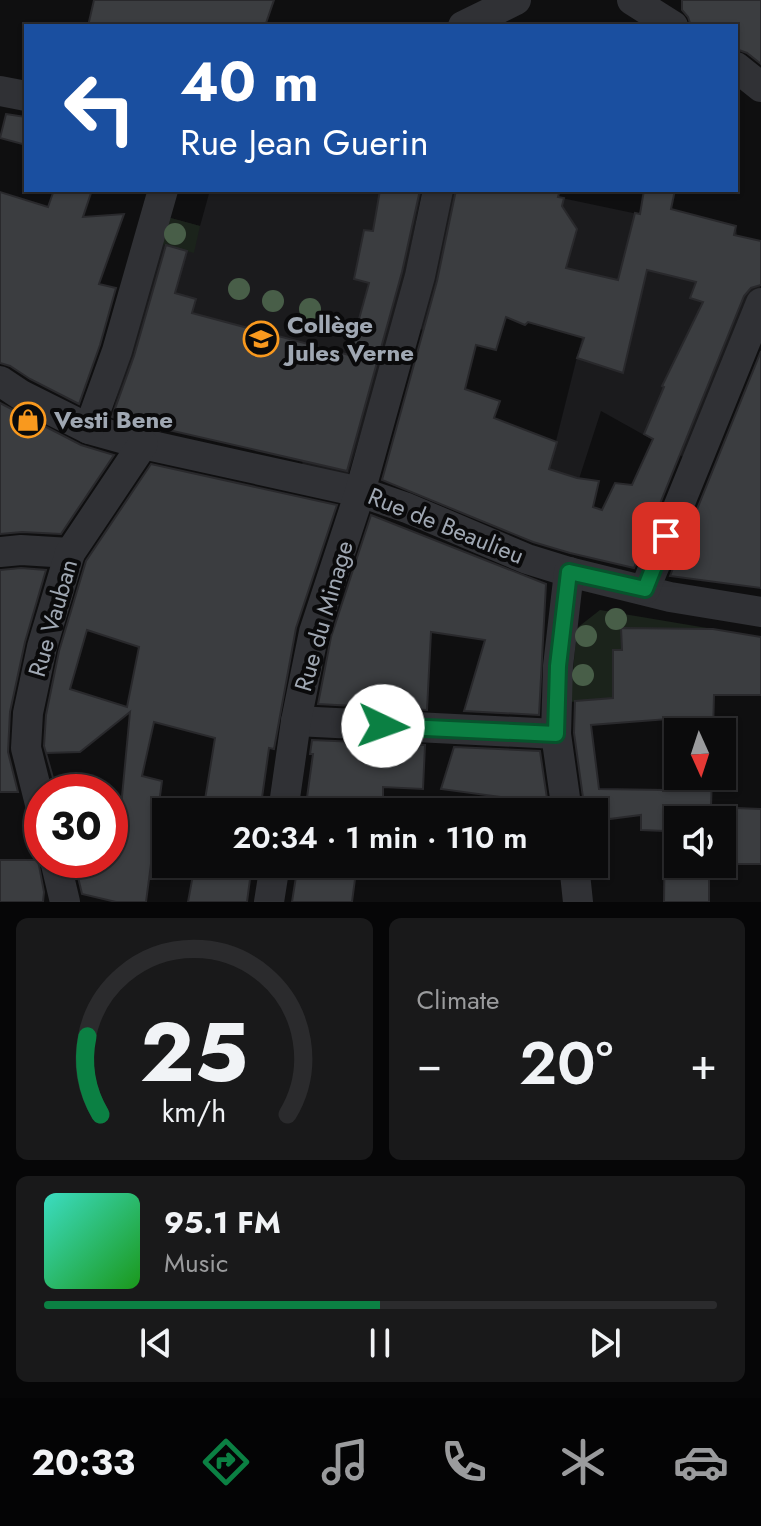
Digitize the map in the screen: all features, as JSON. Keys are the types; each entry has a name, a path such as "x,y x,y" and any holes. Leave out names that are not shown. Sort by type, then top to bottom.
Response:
{"street":[{"path":"470,24 516,0"},
{"path":"631,0 670,24"},
{"path":"738,69 761,87"},
{"path":"0,91 24,96"},
{"path":"89,429 117,351 162,192"},
{"name":"Rue du Minage","path":"285,798 296,721 314,632 360,492 420,276 438,192"},
{"path":"645,589 761,303"},
{"name":"Rue de Beaulieu","path":"0,381 89,429 360,492 407,508 527,559 569,572 670,597 761,612"},
{"name":"Rue Vauban","path":"32,774 26,748 28,713 42,647 70,553 143,444"},
{"path":"0,552 70,553"},
{"path":"565,798 556,734 558,666 569,572"},
{"path":"296,721 556,734"},
{"path":"59,878 65,902"},
{"path":"269,902 273,878"},
{"path":"575,878 578,902"}],"shaded area":[{"name":"Collège Jules Verne","path":"209,192 422,192 405,280 347,479 301,469 305,451 164,417 159,439 116,425 112,413 167,217 200,226"},
{"path":"450,192 538,193 652,217 655,205 736,226 737,235 761,241 760,290 687,459 601,411 579,479 549,469 582,337 528,323 525,325 503,316 476,344 420,329"},
{"path":"167,217 200,226 194,253 161,244"},
{"path":"600,610 719,630 719,637 622,629 622,650 614,650 620,698 570,702 577,628"}],"building":[{"path":"94,0 274,0 266,24 88,24"},
{"path":"682,0 761,0 761,64 738,50 738,24 690,24 682,10"},
{"path":"6,114 24,117 24,144 0,138"},
{"path":"0,192 48,207 53,192 91,192 83,217 124,214 99,284 116,288 79,404 0,363"},
{"path":"380,192 420,192 402,272 347,471 112,417 134,356 166,245 187,251 175,293 196,299 192,313 349,355 369,283 354,279 364,230 373,231"},
{"path":"456,192 559,192 558,197 564,198 562,206 577,229 566,268 618,280 635,213 640,214 644,192 675,192 671,209 736,226 734,235 761,241 761,285 751,288 744,296 634,568 533,542 382,480 437,281","holes":["647,270 696,282 690,298 703,302 662,386 644,434 653,439 632,485 615,483 602,510 593,507 599,481 549,469 557,442 494,418 500,401 465,389 476,345 496,350 506,317 525,325 528,322 584,338 577,358 623,373"]},
{"path":"761,351 761,588 670,576"},
{"path":"0,403 81,445 114,455 61,534 0,534"},
{"path":"151,464 337,505 296,628 274,749 269,748 262,798 205,798 215,738 154,722 142,776 162,781 160,798 152,798 152,857 146,902 116,902 82,894 78,878 128,878 128,774 124,774 130,712 80,752 46,753 52,774 44,746 46,715 59,651 86,561","holes":["87,630 139,647 127,707 70,689"]},
{"path":"371,515 546,584 539,715 464,711 485,640 431,632 427,710 318,704 331,637"},
{"path":"0,570 46,570 25,642 10,712 8,752 18,792 0,792"},
{"path":"621,628 713,629 761,637 761,695 714,695 713,718 664,718 591,725 599,789 712,790 711,806 664,806 664,831 641,830 641,815 608,819 608,798 583,798 574,733 575,701 613,698 613,650 622,650"},
{"path":"312,740 425,745 423,789 383,787 383,798 307,798 313,754 310,754"},
{"path":"454,747 540,751 547,798 508,798 441,789"},
{"path":"736,808 761,809 761,864 736,864"},
{"path":"0,860 24,860 24,878 41,878 43,902 0,902"},
{"path":"192,878 250,878 247,902 188,902"},
{"path":"296,878 355,878 352,902 292,902"},
{"path":"664,878 709,878 709,902 664,902"}],"place":[{"name":"Collège Jules Verne","path":"261,339"},
{"name":"Vesti Bene","path":"28,420"}],"route":[{"path":"383,726 556,734 558,666 569,572 645,589 666,536"}]}
